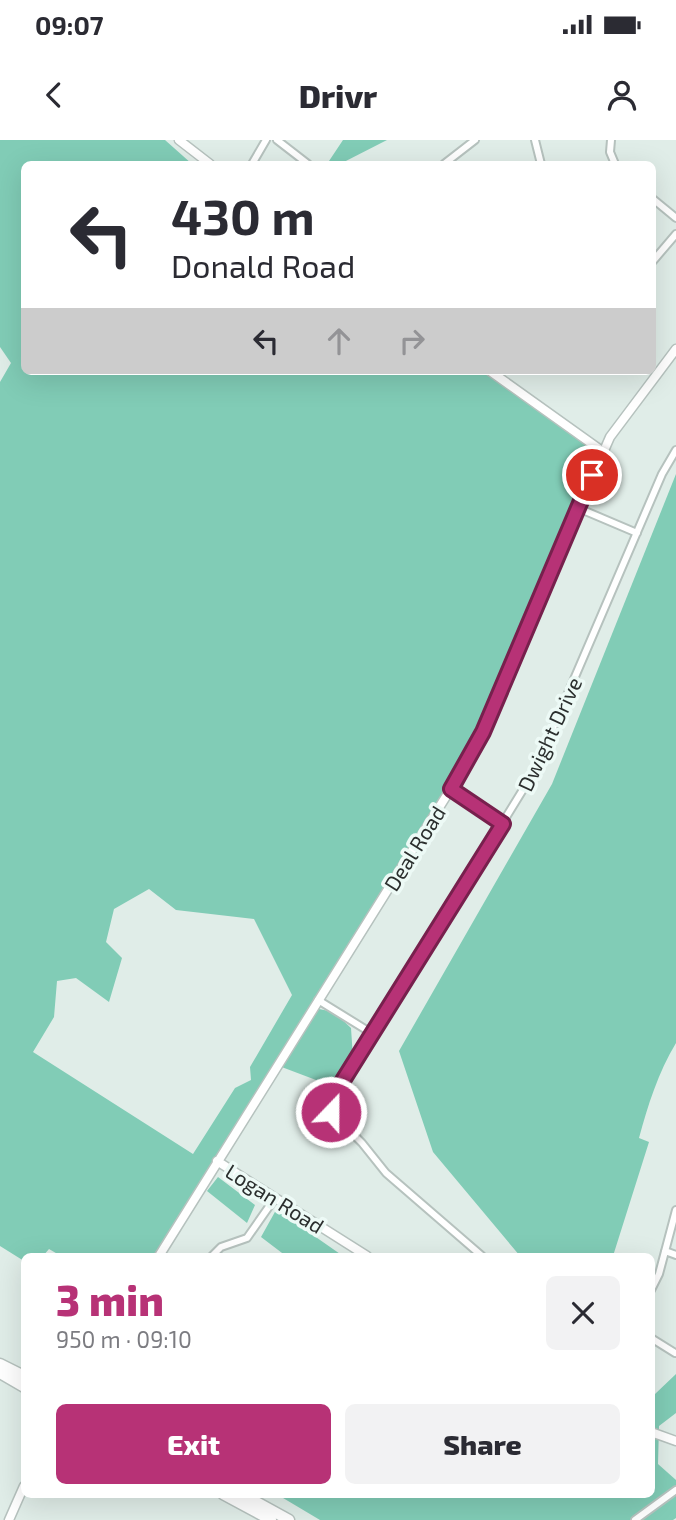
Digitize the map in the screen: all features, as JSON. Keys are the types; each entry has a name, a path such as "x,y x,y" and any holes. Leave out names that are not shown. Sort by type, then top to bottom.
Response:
{"main road":[{"path":"0,1364 21,1374"},
{"path":"0,1373 21,1385"},
{"path":"230,1498 271,1520"},
{"path":"249,1498 289,1520"}],"street":[{"path":"179,140 206,161"},
{"path":"255,161 266,140"},
{"path":"277,140 304,161"},
{"path":"448,161 475,140"},
{"path":"535,140 540,161"},
{"path":"611,140 610,152 614,161"},
{"path":"656,201 676,218"},
{"path":"656,257 676,234"},
{"name":"Deal Road","path":"656,374 676,349"},
{"path":"495,375 603,451"},
{"name":"Deal Road","path":"161,1253 451,789 483,732 603,451 622,417 655,375"},
{"name":"Dwight Drive","path":"479,1253 386,1173 331,1112 332,1098 503,824 541,758 637,533 676,450"},
{"path":"578,508 637,533"},
{"path":"451,789 503,824"},
{"path":"318,1000 373,1034"},
{"name":"Logan Road","path":"218,1161 362,1253"},
{"path":"215,1253 221,1247 247,1238 275,1198"},
{"path":"655,1279 676,1210"},
{"path":"665,1251 676,1255"},
{"path":"655,1340 675,1353"},
{"path":"655,1433 676,1441"},
{"path":"635,1520 676,1490"},
{"path":"9,1520 21,1493"}],"green space":[{"path":"0,140 165,140 189,161 21,161 21,375 489,375 603,451 479,741 314,1008 334,1012 351,1028 353,1058 326,1095 316,1080 279,1066 164,1253 56,1253 49,1249 46,1253 21,1253 21,1259 0,1246 0,382 11,363 0,347","holes":["149,889 176,910 254,919 292,995 250,1067 251,1080 235,1088 193,1154 33,1052 54,1017 57,981 76,978 109,1002 122,958 106,942 114,909"]},
{"path":"343,140 387,140 346,161 329,161"},
{"path":"676,474 676,1043 646,1113 639,1138 649,1142 614,1253 517,1253 433,1152 399,1051 552,784"},
{"path":"218,1177 255,1205 247,1223 207,1191"},
{"path":"277,1210 339,1253 282,1253 261,1237"},
{"path":"676,1374 676,1413 659,1426 658,1464 676,1480 676,1518 673,1520 320,1520 283,1498 655,1498 655,1394"}],"route":[{"path":"331,1112 332,1098 503,824 451,789 483,732 592,475"}]}
